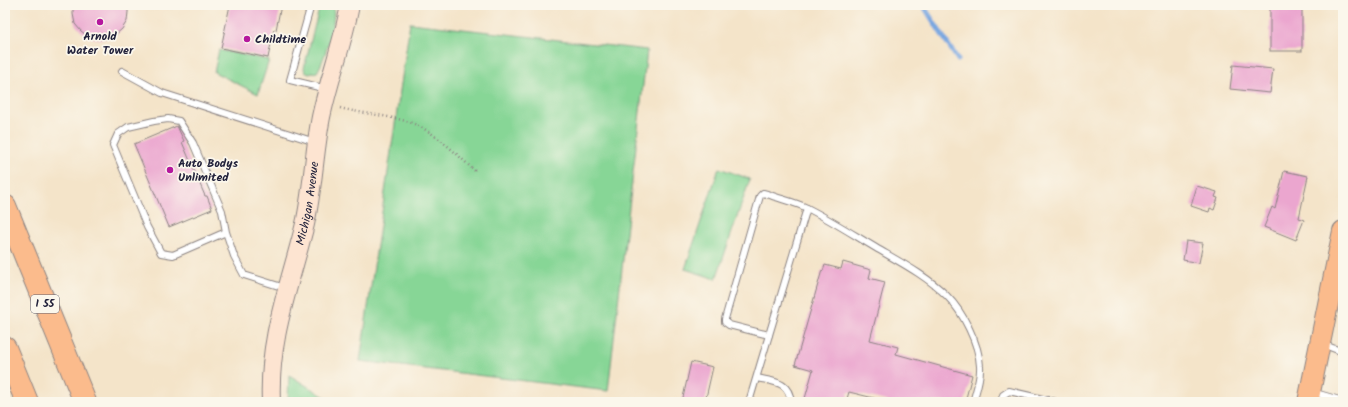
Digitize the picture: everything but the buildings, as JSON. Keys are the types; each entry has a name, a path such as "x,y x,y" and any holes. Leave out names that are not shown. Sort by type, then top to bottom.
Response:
{"highway":[{"name":"I 55","path":"5,206 85,402"},
{"path":"5,348 27,402"}],"main road":[{"path":"1309,397 1343,231"}],"street":[{"name":"Michigan Avenue","path":"271,402 273,346 278,320 309,208 316,143 326,97 342,41 350,5"}],"lane":[{"path":"311,5 290,80 326,97"},
{"path":"122,71 162,93 316,143"},
{"path":"226,232 173,255 161,253 147,227 113,145 118,134 128,127 154,121 168,119 180,121 193,143 222,211 226,232 234,256 244,276 287,289"},
{"path":"769,335 729,325 725,322 760,196 762,194 767,194 807,208 903,263 948,296 965,322 978,355 980,376 973,402"},
{"path":"749,402 807,208"},
{"path":"1321,344 1343,352"},
{"path":"757,378 783,384 790,393 791,402"},
{"path":"1001,402 1003,395 1009,390 1056,402"},
{"path":"1309,397 1343,401"}],"path":[{"path":"326,97 410,122 428,131 449,147 475,171"}],"green space":[{"path":"320,5 332,5 334,10 334,18 327,49 320,67 317,72 309,74 305,72 304,68"},
{"path":"410,23 647,50 608,391 360,361"},
{"path":"219,50 269,60 258,94 214,72"},
{"path":"719,168 750,179 716,279 685,269"},
{"path":"289,375 333,402 288,402"}],"waterway":[{"path":"923,5 958,60"}],"place":[{"name":"Arnold Water Tower","path":"100,22"},
{"name":"Childtime","path":"247,39"},
{"name":"Auto Bodys Unlimited","path":"170,170"}]}
